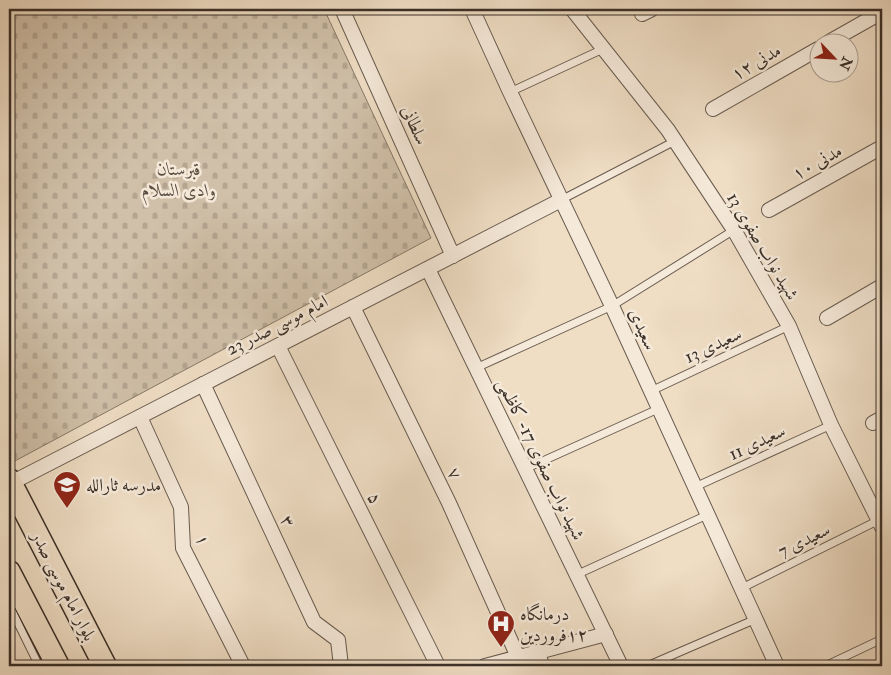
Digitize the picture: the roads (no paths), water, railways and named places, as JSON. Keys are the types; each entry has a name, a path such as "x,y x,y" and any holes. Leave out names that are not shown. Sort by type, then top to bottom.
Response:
{"main road":[{"name":"بلوار امام موسی صدر","path":"10,482 105,666"},
{"path":"9,572 58,666"}],"street":[{"name":"سلطانی","path":"342,9 453,256"},
{"name":"سعیدی","path":"472,9 612,306 706,515 742,588 777,666"},
{"name":"شهید نواب صفوی 13","path":"572,9 675,141 734,230 789,326 831,425 881,524"},
{"path":"847,32 882,12"},
{"name":"مدنی ۱۲","path":"713,109 808,55"},
{"name":"مدنی ۱۰","path":"769,210 882,147"},
{"name":"امام موسی صدر 23","path":"10,482 561,200"},
{"name":"شهید نواب صفوی 17- کاظمی","path":"428,269 621,666"},
{"path":"827,318 882,286"},
{"name":"۷","path":"353,307 449,503 518,657"},
{"name":"۵","path":"278,346 438,666"},
{"name":"۳","path":"203,384 314,622 338,640 341,666"},
{"name":"۱","path":"140,417 180,507 183,548 243,666"},
{"path":"485,666 606,634"},
{"path":"538,652 542,666"}],"lane":[{"path":"510,92 603,48"},
{"path":"561,200 675,141"},
{"path":"476,368 612,306 734,230"},
{"name":"سعیدی 13","path":"650,391 789,326"},
{"path":"525,469 658,409"},
{"name":"سعیدی 11","path":"695,487 831,425"},
{"path":"576,575 706,515"},
{"name":"سعیدی 7","path":"742,588 881,524"},
{"path":"9,605 39,666"},
{"path":"647,666 756,620"},
{"path":"825,666 882,639"}],"place":[{"name":"مدرسه ثارالله","path":"67,509"},
{"name":"درمانگاه ١٢فروردین","path":"501,648"}],"park label":[{"name":"قبرستان وادی السلام","path":"179,179"}]}
